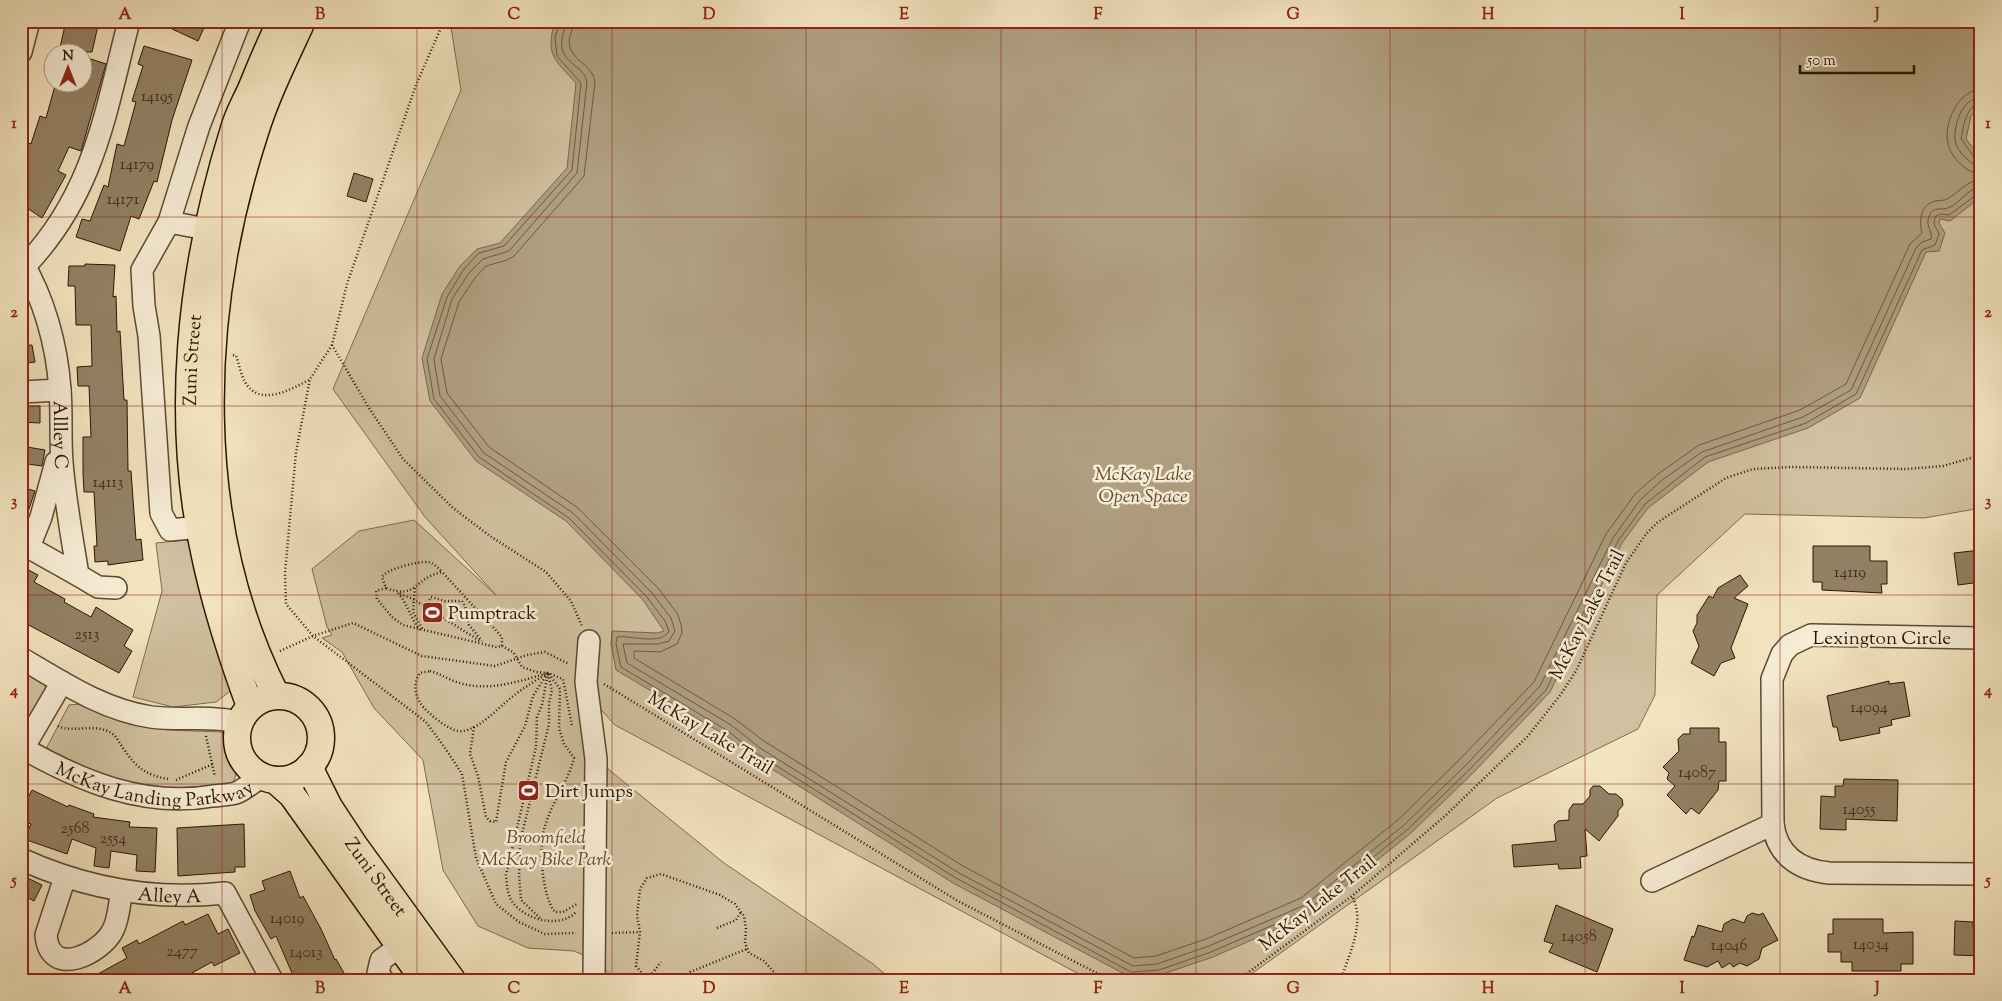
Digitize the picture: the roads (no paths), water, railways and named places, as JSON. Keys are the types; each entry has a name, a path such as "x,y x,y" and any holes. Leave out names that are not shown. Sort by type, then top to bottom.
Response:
{"main road":[{"name":"Zuni Street","path":"245,714 200,527 193,474 189,379 192,326 206,228 234,127 283,22"},
{"name":"Zuni Street","path":"276,695 250,642 225,546 216,492 212,441 212,345 217,294 226,244 246,162 269,93 283,22"},
{"path":"276,695 300,701 310,709 317,720 320,732 320,745 316,757 309,767 288,779 269,778 251,770 243,760 238,748 236,735 245,714 262,699 276,695"},
{"name":"Zuni Street","path":"309,767 329,807 354,845 452,980"},
{"name":"Zuni Street","path":"269,778 292,795 424,980"}],"street":[{"path":"21,52 29,21"},
{"path":"23,263 56,230 86,178 98,145 128,21"},
{"path":"200,527 170,530 161,513 149,336 144,306 142,270 169,222 200,126 240,21"},
{"path":"169,222 206,228"},
{"name":"Allley C","path":"23,263 49,326 60,390 62,461 67,510 78,576"},
{"path":"21,392 60,390"},
{"path":"61,412 58,449 51,486 25,545 98,587 116,588"},
{"name":"Lexington Circle","path":"1981,638 1824,634 1803,637 1790,645 1778,661 1772,679 1773,824 1779,846 1789,859 1811,870 1829,873 1981,874"},
{"path":"589,641 598,681 594,980"},
{"path":"21,658 102,703 126,712 151,717 245,714"},
{"path":"22,749 62,682"},
{"name":"McKay Landing Parkway","path":"22,749 82,780 113,790 144,796 203,798 235,793 269,778"},
{"path":"1652,881 1773,824"},
{"name":"Alley A","path":"21,859 65,877 122,891 158,896 225,894 272,980"},
{"path":"65,877 46,934 47,944 51,952 60,958 69,960 78,958 106,940 113,930 122,891"},
{"path":"384,980 378,973 381,960 399,947"}],"water":[{"name":"McKay Lake Open Space","path":"555,21 1981,21 1981,106 1971,116 1966,139 1981,158 1981,197 1950,221 1940,219 1939,223 1945,233 1939,251 1926,252 1860,398 1808,428 1708,462 1648,508 1622,543 1550,692 1475,771 1411,833 1311,914 1213,957 1160,975 1130,977 953,883 753,757 725,735 616,670 611,644 612,631 657,633 664,631 643,600 566,521 476,461 430,401 422,358 442,294 460,266 477,249 500,243 567,168 576,83 557,62 551,49"}],"place":[{"name":"Pumptrack","path":"432,612"},
{"name":"Dirt Jumps","path":"529,790"}],"park label":[{"name":"Broomfield McKay Bike Park","path":"546,847"}]}
